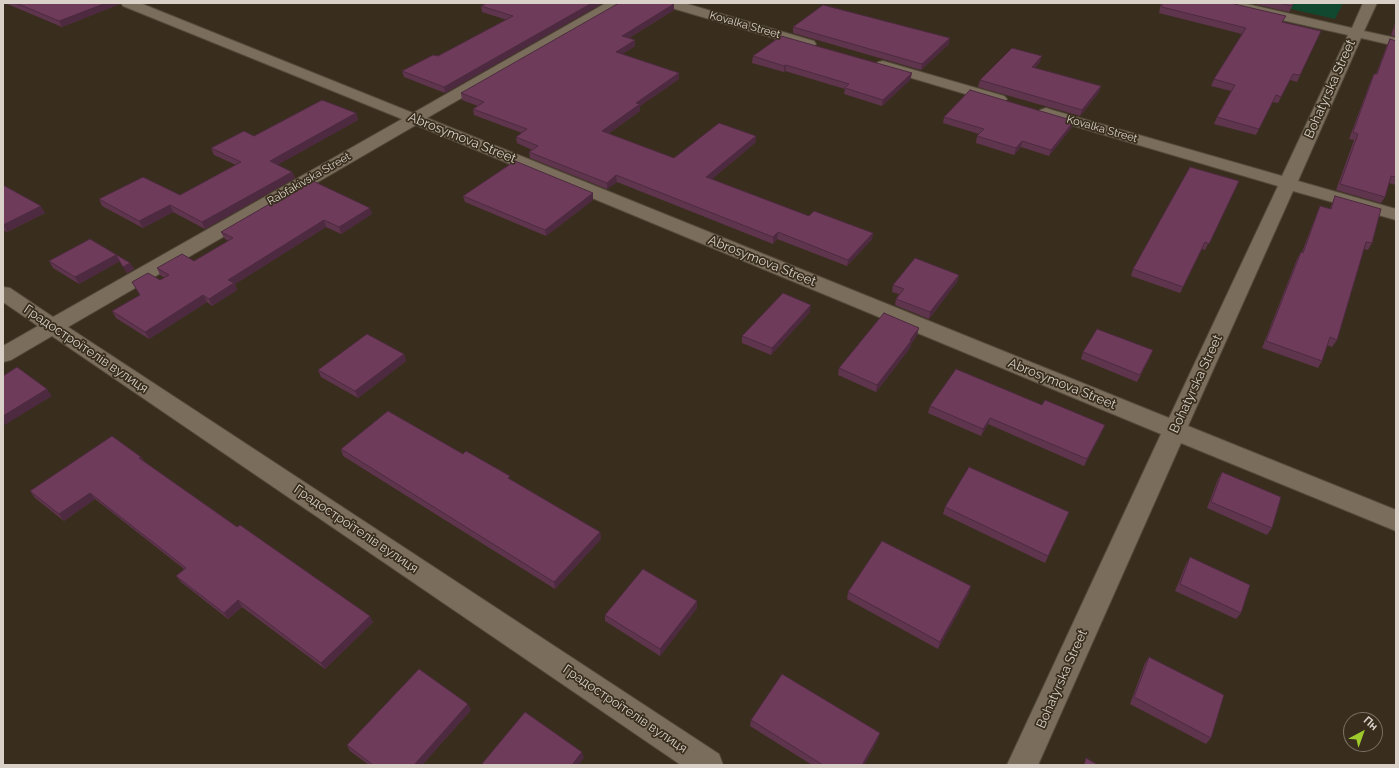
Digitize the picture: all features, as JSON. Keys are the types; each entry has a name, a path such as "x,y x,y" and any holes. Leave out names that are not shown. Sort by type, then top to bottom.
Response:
{"street":[{"name":"Abrosymova Street","path":"128,3 1396,520"},
{"name":"Rabfakivska Street","path":"3,355 616,3"},
{"name":"Kovalka Street","path":"670,3 822,48"},
{"path":"1225,3 1396,42"},
{"name":"Bohatyrska Street","path":"1022,765 1370,3"},
{"path":"868,61 1013,103"},
{"name":"Kovalka Street","path":"1028,108 1396,215"},
{"name":"Градостроїтелiв вулиця","path":"3,293 708,765"}],"green space":[{"path":"1265,3 1343,3 1335,19"}],"building":[{"path":"16,3 106,3 59,21"},
{"path":"487,3 592,3 444,87 402,71 433,55 438,56 513,16 481,6"},
{"path":"619,3 674,4 622,36 635,40 616,52 679,73 636,103 640,104 602,131 674,158 719,123 756,136 706,177 809,216 814,211 873,233 848,260 778,232 773,237 616,175 607,183 529,152 538,146 516,137 527,129 473,109 484,102 461,93"},
{"path":"1162,3 1230,3 1286,16 1282,22 1321,31 1300,75 1293,74 1281,97 1276,95 1259,129 1217,117 1235,85 1214,79 1246,28 1162,7"},
{"path":"1279,3 1293,3 1292,6"},
{"path":"823,5 950,38 922,64 793,27"},
{"path":"781,36 912,73 883,100 845,88 849,84 753,56"},
{"path":"1390,39 1396,41 1396,177 1391,176 1385,197 1340,184 1358,134 1353,132 1374,74 1377,74"},
{"path":"1012,48 1042,56 1032,67 1101,86 1082,110 980,80"},
{"path":"970,90 1074,121 1051,150 1022,141 1016,148 977,136 984,129 944,117"},
{"path":"322,100 356,113 270,161 292,172 202,222 170,205 139,221 99,199 143,177 180,195 241,162 211,148 244,131 254,136"},
{"path":"515,161 593,193 545,230 463,196"},
{"path":"1190,167 1239,181 1209,244 1205,242 1183,287 1133,269"},
{"path":"311,180 370,208 339,227 324,220 228,280 234,283 209,299 203,295 145,332 112,311 140,295 132,282 148,273 160,280 169,275 157,268 182,254 194,261 233,238 221,232"},
{"path":"3,185 41,206 3,225"},
{"path":"1335,196 1381,209 1372,243 1366,242 1337,340 1330,337 1322,361 1266,341 1301,252 1303,253 1320,206 1331,209"},
{"path":"90,239 130,263 123,267 116,255 75,277 49,261"},
{"path":"915,258 959,275 930,312 896,299 904,289 893,285"},
{"path":"783,293 811,305 772,348 742,336"},
{"path":"884,313 919,328 910,340 911,341 877,385 839,368"},
{"path":"1097,329 1153,350 1140,375 1083,352"},
{"path":"367,334 404,354 355,391 318,370"},
{"path":"17,367 47,389 3,416 3,376"},
{"path":"956,369 1042,405 1045,400 1105,425 1087,459 990,418 983,429 930,406"},
{"path":"388,411 463,454 466,451 510,476 508,478 600,532 554,582 341,449"},
{"path":"112,436 141,457 139,458 237,527 240,525 370,616 321,663 238,600 224,613 176,576 186,568 90,493 59,514 30,491"},
{"path":"969,467 1069,512 1048,556 945,507"},
{"path":"1222,472 1281,497 1272,528 1211,502"},
{"path":"882,541 971,586 940,642 848,592"},
{"path":"1190,557 1250,585 1241,613 1180,584"},
{"path":"643,569 697,601 660,649 605,615"},
{"path":"1149,657 1224,695 1211,738 1134,697"},
{"path":"419,669 468,704 414,765 373,765 347,745"},
{"path":"782,674 880,733 862,765 823,765 751,720"},
{"path":"525,712 582,752 572,765 481,765"},
{"path":"1086,758 1098,765 1084,765"}]}
